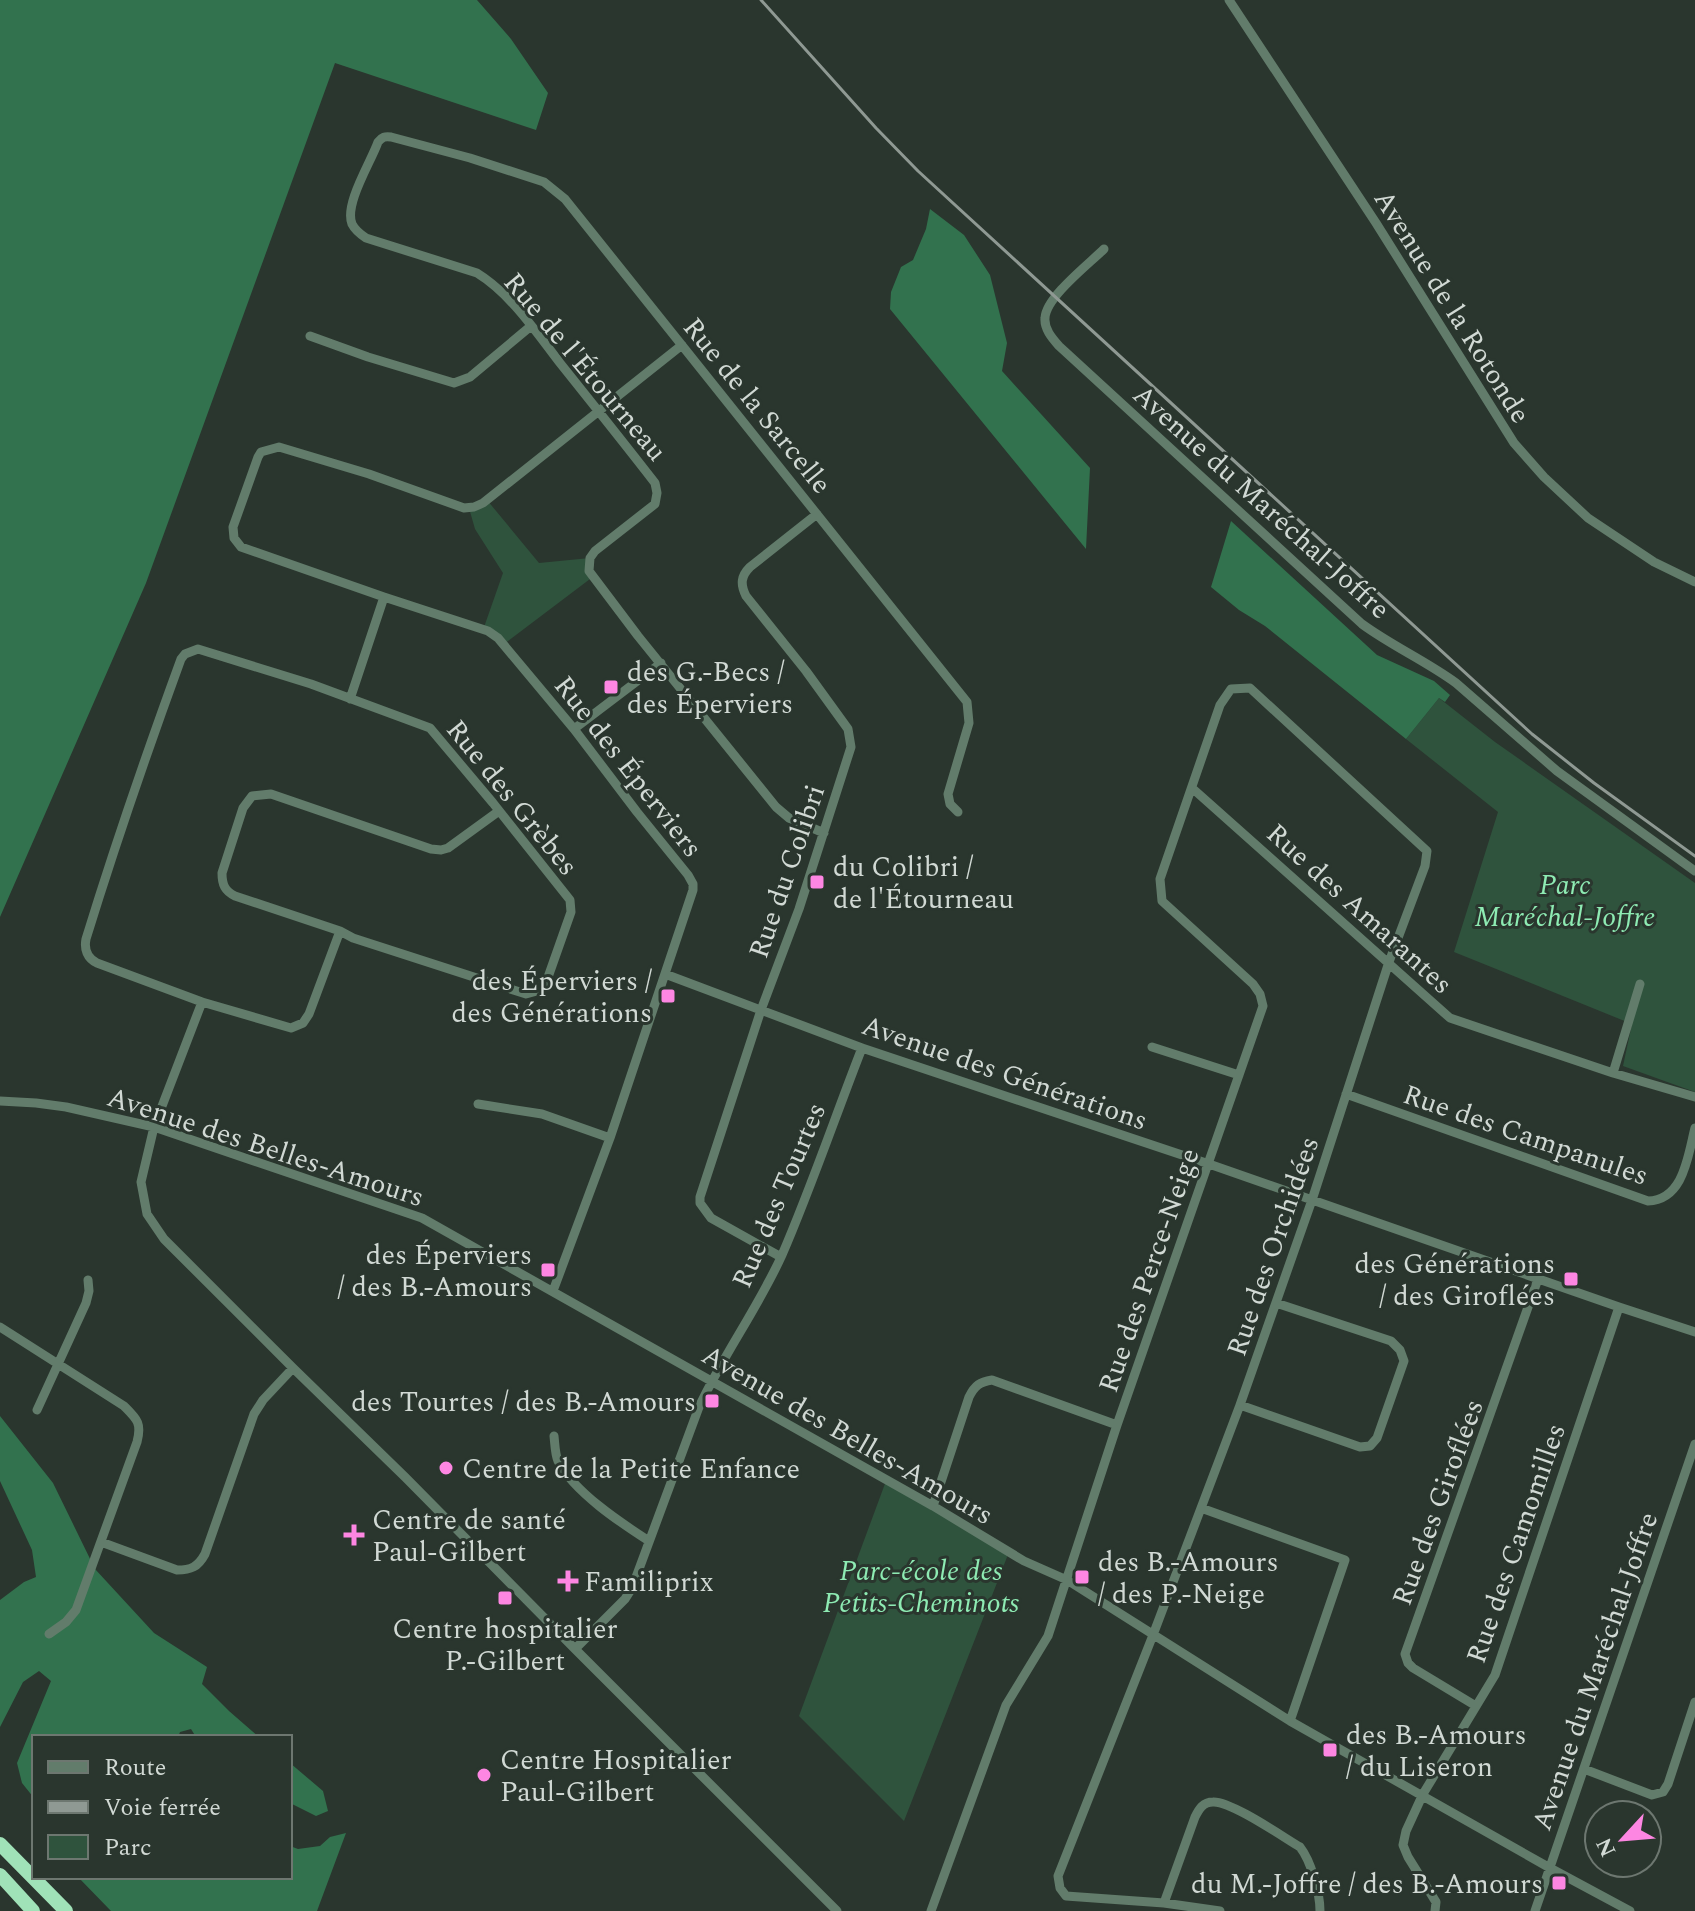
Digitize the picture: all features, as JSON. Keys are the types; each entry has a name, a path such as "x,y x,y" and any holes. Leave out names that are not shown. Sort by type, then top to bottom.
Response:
{"highway":[{"path":"0,1844 32,1876"},
{"path":"0,1875 33,1911"},
{"path":"34,1879 66,1911"}],"street":[{"name":"Avenue de la Rotonde","path":"1229,0 1376,223 1514,443 1544,477 1588,518 1654,562 1695,582"},
{"name":"Rue de la Sarcelle","path":"381,139 391,137 470,158 548,185 565,199 967,702 969,723 948,794 950,804 958,812"},
{"name":"Rue de l'Étourneau","path":"381,139 354,198 350,216 353,227 366,238 477,273 502,292 655,483 655,504 595,551 590,558 589,571 776,807 789,818 824,833"},
{"name":"Avenue du Maréchal-Joffre","path":"1104,249 1059,293 1046,311 1048,331 1059,346 1362,624 1383,640 1444,674 1557,771 1695,871"},
{"path":"310,336 454,383 470,377 531,326"},
{"path":"598,411 682,345"},
{"name":"Rue des Éperviers","path":"553,1291 610,1138 693,884 574,729 492,633 241,547 234,538 233,527 258,457 268,449 279,447 469,508 483,503 598,411"},
{"name":"Rue du Colibri","path":"781,1257 711,1218 700,1203 700,1197 851,747 848,729 746,596 741,584 743,575 750,567 817,514"},
{"path":"350,699 384,597"},
{"name":"Rue des Grèbes","path":"198,649 350,699 430,728 570,900 571,912 547,980 537,991 526,994 340,931 309,1014 303,1023 291,1028 202,1002 97,963 88,955 85,946 119,835 185,654 198,649"},
{"path":"574,729 661,663"},
{"name":"Rue des Perce-Neige","path":"931,1911 1006,1705 1048,1636 1117,1425 1263,1006 1253,984 1162,901 1160,879 1220,705 1231,689 1250,688"},
{"name":"Rue des Orchidées","path":"1164,1903 1066,1896 1060,1888 1058,1876 1240,1405 1312,1200 1389,962 1425,866 1427,851 1250,688"},
{"name":"Rue des Amarantes","path":"1192,788 1450,1018 1695,1097"},
{"path":"340,931 235,896 226,890 222,873 243,808 252,796 271,794 441,850 499,811"},
{"name":"Avenue des Générations","path":"665,974 862,1048 1695,1332"},
{"path":"1613,1073 1640,984"},
{"path":"202,1002 154,1127 141,1182 147,1214 164,1239 415,1486 837,1911"},
{"path":"1152,1047 1239,1075"},
{"name":"Rue des Tourtes","path":"575,1649 632,1588 699,1407 781,1257 862,1048"},
{"name":"Rue des Campanules","path":"1346,1094 1648,1201 1668,1196 1677,1186 1695,1128"},
{"name":"Avenue des Belles-Amours","path":"0,1101 66,1107 154,1127 422,1218 933,1506 1024,1561 1067,1580 1290,1721 1630,1911"},
{"path":"478,1104 542,1114 610,1138"},
{"name":"Rue des Giroflées","path":"1476,1706 1413,1668 1405,1654 1538,1279"},
{"path":"37,1410 86,1303 88,1280"},
{"path":"1240,1405 1360,1447 1370,1446 1377,1438 1404,1361 1400,1350 1391,1341 1276,1303"},
{"name":"Rue des Camomilles","path":"1435,1911 1436,1902 1403,1845 1406,1831 1423,1794 1495,1675 1619,1307"},
{"path":"0,1327 124,1406 141,1429 76,1610 49,1634"},
{"path":"101,1542 177,1570 189,1570 199,1564 254,1414 293,1368"},
{"path":"933,1506 969,1397 981,1382 992,1380 1117,1425"},
{"path":"554,1436 559,1462 573,1481 607,1513 649,1541"},
{"name":"Avenue du Maréchal-Joffre","path":"1535,1911 1695,1444"},
{"path":"1201,1508 1345,1560 1290,1721"},
{"path":"1584,1769 1652,1795 1663,1792 1695,1702"},
{"path":"1220,1911 1164,1903 1195,1817 1200,1807 1210,1801 1225,1803 1300,1847 1307,1856 1320,1911"}],"green space":[{"path":"0,0 477,0 511,39 548,93 536,130 335,63 146,583 0,917"},
{"path":"930,209 964,235 990,275 1007,343 1002,371 1090,468 1086,549 890,309 891,292 901,267 913,260 926,229"},
{"path":"487,500 539,563 590,558 594,576 504,644 483,630 503,573 475,529 469,508"},
{"path":"1231,521 1377,655 1434,681 1450,695 1445,702 1439,698 1406,739 1265,626 1211,587"},
{"name":"Parc Maréchal-Joffre","path":"1439,698 1495,742 1695,883 1695,1092 1623,1066 1632,1024 1454,952 1498,812 1406,739"},
{"path":"0,1416 53,1483 95,1569 154,1633 207,1667 202,1684 257,1735 195,1735 191,1729 179,1735 32,1735 32,1796 22,1783 17,1763 51,1681 39,1671 23,1682 0,1727 0,1600 36,1577 32,1550 0,1481"},
{"name":"Parc-école des Petits-Cheminots","path":"886,1481 1009,1552 904,1821 799,1716"},
{"path":"292,1765 323,1791 328,1811 316,1816 292,1804"},
{"path":"346,1833 317,1911 111,1911 80,1879 292,1879 292,1847 298,1849 320,1846 330,1837"}],"railway":[{"path":"761,0 918,171 1532,734 1695,856"}],"place":[{"name":"des G.-Becs / des Éperviers","path":"611,687"},
{"name":"du Colibri / de l'Étourneau","path":"817,882"},
{"name":"des Éperviers / des Générations","path":"668,996"},
{"name":"des Éperviers / des B.-Amours","path":"548,1270"},
{"name":"des Générations / des Giroflées","path":"1571,1279"},
{"name":"des Tourtes / des B.-Amours","path":"712,1401"},
{"name":"Centre de la Petite Enfance","path":"446,1468"},
{"name":"Centre de santé Paul-Gilbert","path":"354,1535"},
{"name":"des B.-Amours / des P.-Neige","path":"1082,1577"},
{"name":"Familiprix","path":"568,1581"},
{"name":"Centre hospitalier P.-Gilbert","path":"505,1598"},
{"name":"des B.-Amours / du Liseron","path":"1330,1750"},
{"name":"Centre Hospitalier Paul-Gilbert","path":"484,1775"},
{"name":"du M.-Joffre / des B.-Amours","path":"1559,1883"}]}
